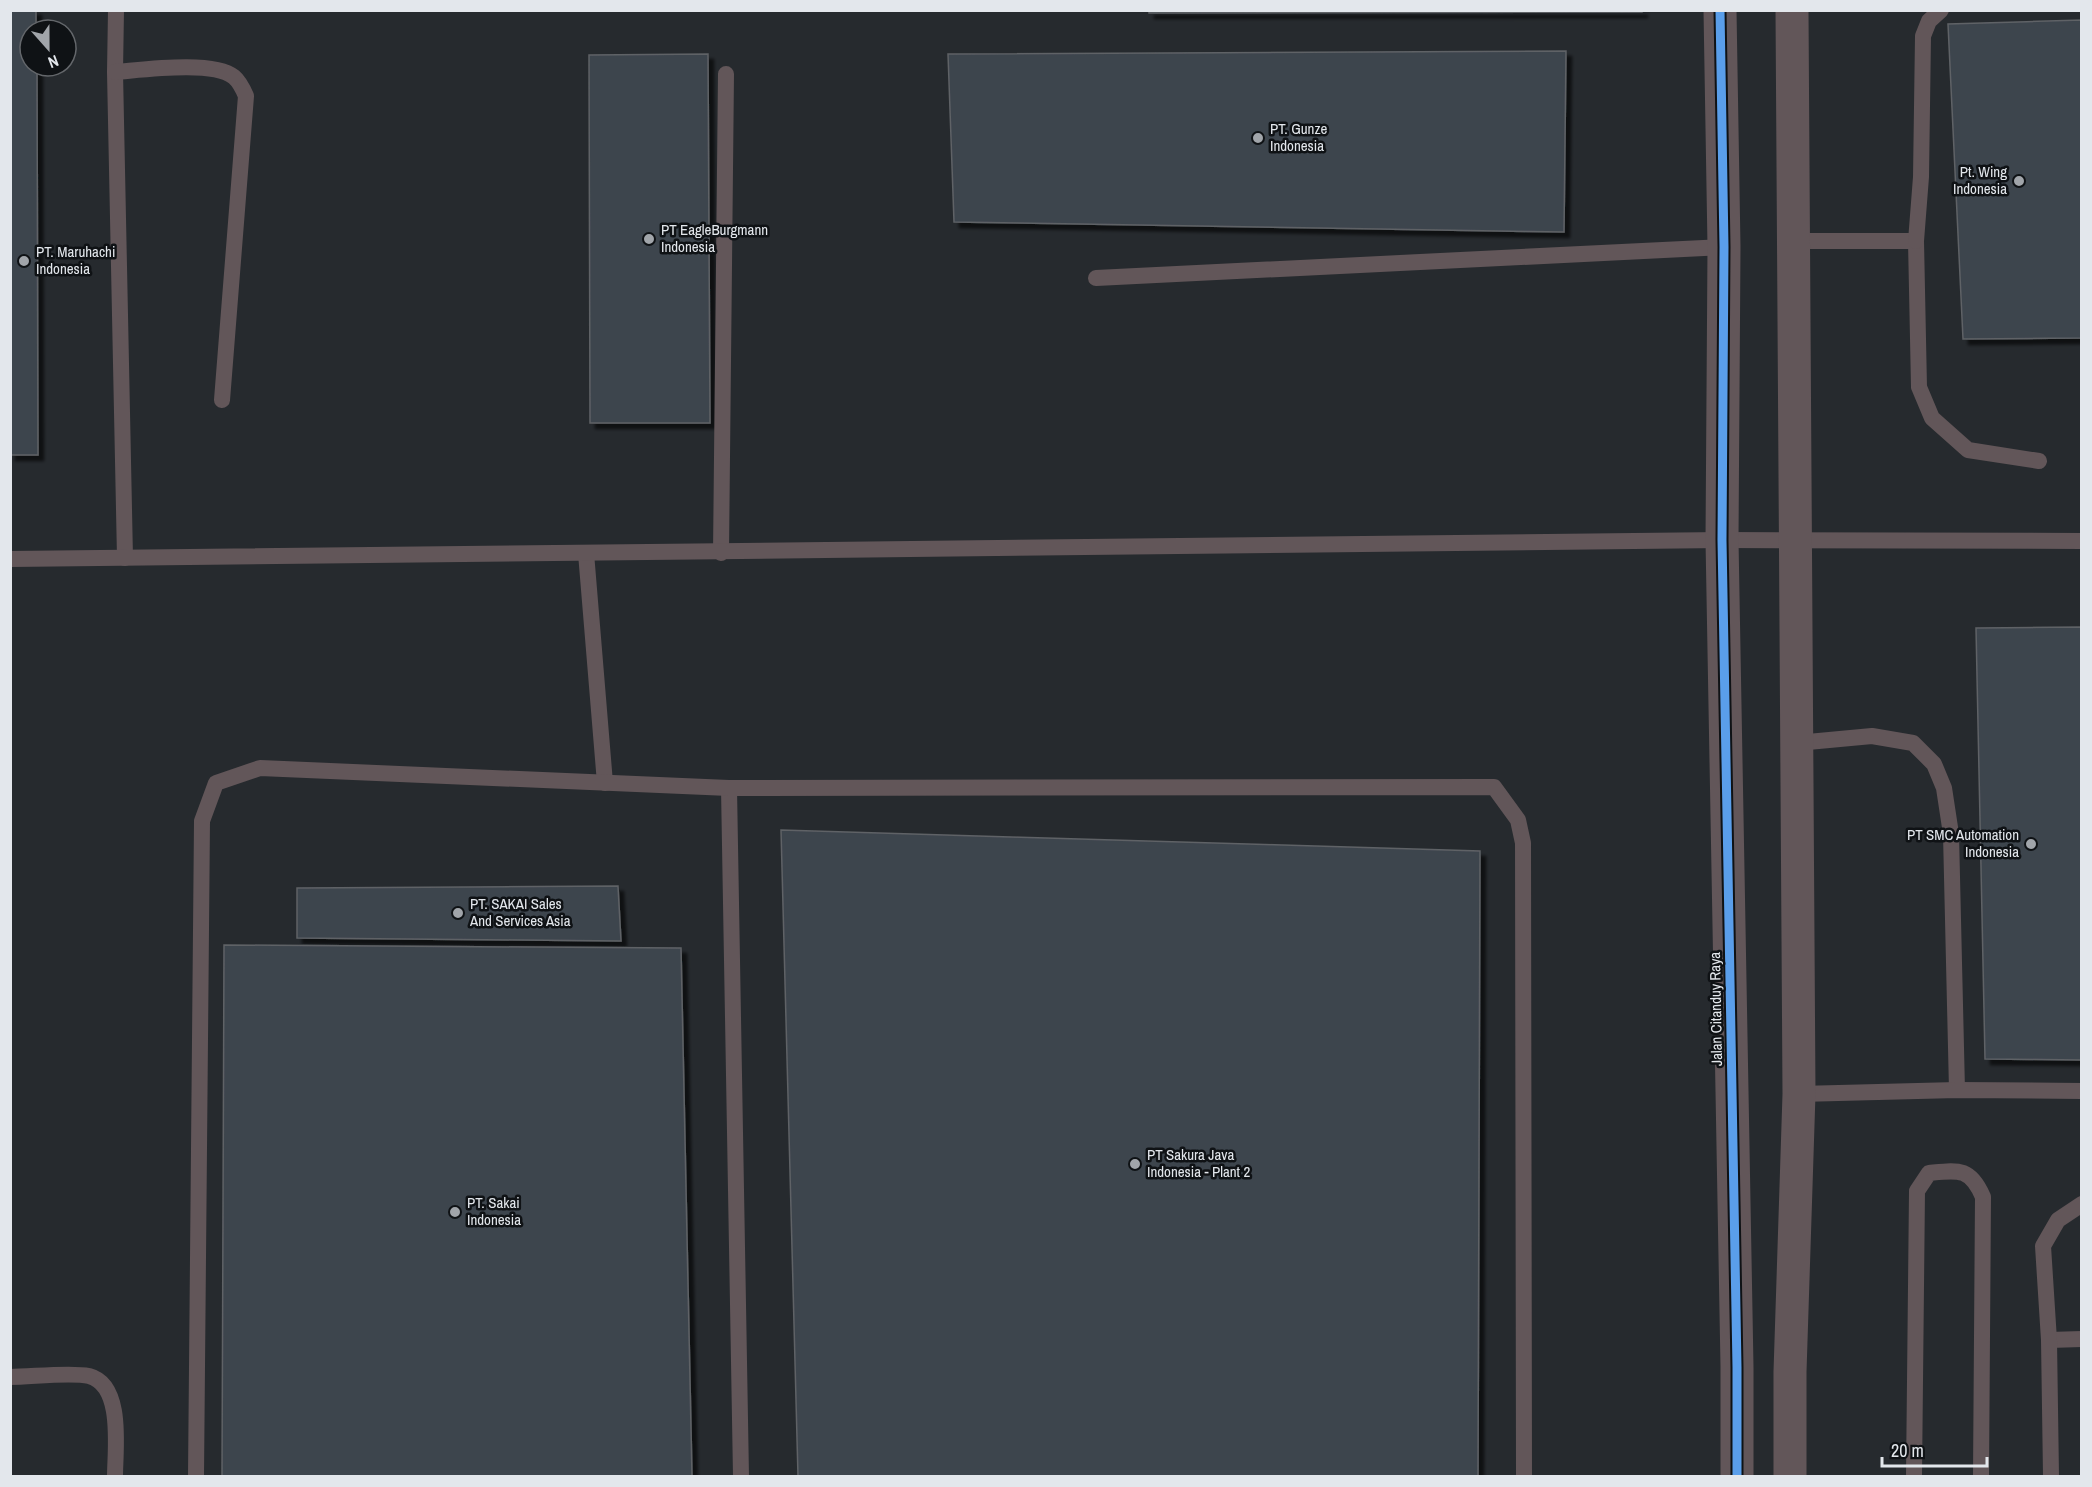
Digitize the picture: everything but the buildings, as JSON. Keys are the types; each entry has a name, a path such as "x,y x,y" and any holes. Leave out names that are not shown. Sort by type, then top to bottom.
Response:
{"street":[{"name":"Jalan Citanduy Raya","path":"1720,10 1724,247 1722,540 1737,1476"},
{"path":"1790,1476 1790,1372 1799,1094 1792,10"},
{"path":"1737,1367 1790,1372"}],"lane":[{"path":"116,10 115,72 125,558"},
{"path":"1941,10 1929,21 1923,36 1921,177 1916,241 1919,387 1932,418 1968,450 2039,461"},
{"path":"115,72 216,69 232,76 240,84 246,96 222,400"},
{"path":"721,553 726,74"},
{"path":"1794,241 1916,241"},
{"path":"1096,278 1724,247"},
{"path":"10,559 721,553 1722,540 2082,541"},
{"path":"586,553 605,783"},
{"path":"1797,742 1872,736 1913,743 1934,764 1944,788 1951,834 1957,1090"},
{"path":"196,1476 202,821 216,783 260,768 729,788 1494,787 1518,820 1523,843 1524,1476"},
{"path":"729,788 741,1476"},
{"path":"1799,1094 1957,1090 2082,1091"},
{"path":"1914,1476 1917,1191 1929,1173 1953,1170 1967,1174 1977,1183 1983,1197 1981,1476"},
{"path":"2051,1476 2049,1340 2043,1246 2058,1220 2082,1204"},
{"path":"2049,1340 2082,1339"},
{"path":"10,1377 89,1376 102,1383 114,1408 115,1476"}],"cycle path":[{"path":"1720,10 1724,247 1722,540 1737,1476"}],"place":[{"name":"PT. Gunze Indonesia","path":"1258,138"},
{"name":"Pt. Wing Indonesia","path":"2019,181"},
{"name":"PT EagleBurgmann Indonesia","path":"649,239"},
{"name":"PT. Maruhachi Indonesia","path":"24,261"},
{"name":"PT SMC Automation Indonesia","path":"2031,844"},
{"name":"PT. SAKAI Sales And Services Asia","path":"458,913"},
{"name":"PT Sakura Java Indonesia - Plant 2","path":"1135,1164"},
{"name":"PT. Sakai Indonesia","path":"455,1212"}]}
